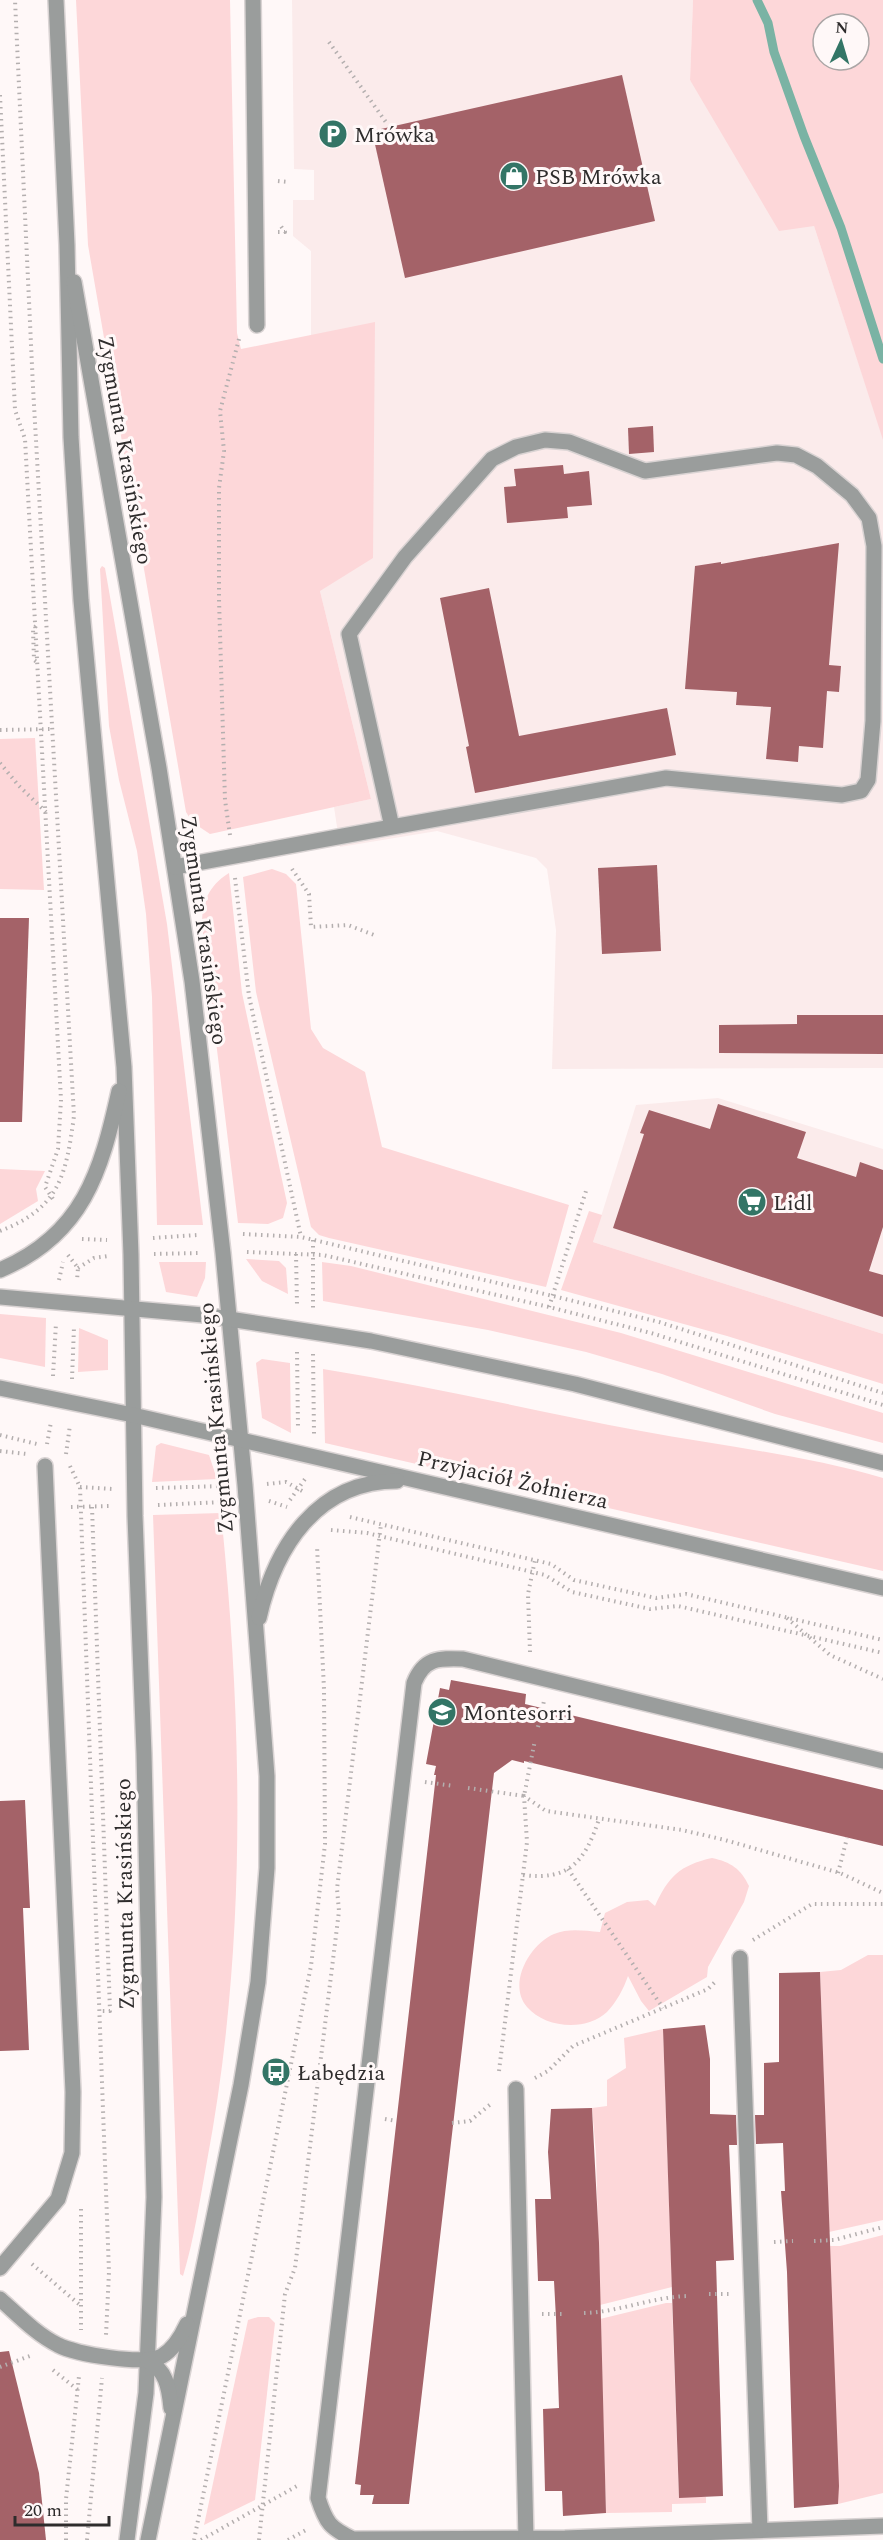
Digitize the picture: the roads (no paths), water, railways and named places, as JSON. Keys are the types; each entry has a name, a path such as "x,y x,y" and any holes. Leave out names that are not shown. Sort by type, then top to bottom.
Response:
{"street":[{"name":"Zygmunta Krasińskiego","path":"56,0 67,245 70,437 81,600 124,1067 131,1255 134,1506 144,1754 154,2197 141,2447 127,2540"},
{"path":"252,0 257,326"},
{"name":"Zygmunta Krasińskiego","path":"67,245 101,428 192,981 223,1253 245,1485 267,1776 267,1868 258,1982 241,2085 148,2540"},
{"path":"175,867 666,778 842,795 861,791 868,780 873,721 874,546 869,518 852,495 817,466 796,455 777,453 645,471 569,442 545,440 516,447 492,459 405,557 349,634 392,827"},
{"name":"Zygmunta Krasińskiego","path":"0,1270 37,1252 68,1222 95,1179 102,1160 124,1067"},
{"path":"0,1297 229,1318 454,1356 655,1404 883,1463"},
{"name":"Przyjaciół Żołnierza","path":"0,1388 311,1455 883,1588"},
{"path":"0,2268 58,2199 72,2153 69,2012 45,1466"},
{"name":"Zygmunta Krasińskiego","path":"257,1627 278,1564 293,1535 321,1505 358,1485 381,1481 427,1482"},
{"path":"883,1761 462,1659 446,1658 431,1662 420,1669 414,1683 318,2498 325,2519 334,2530 353,2539 526,2539 883,2526"},
{"path":"740,1958 760,2530"},
{"path":"516,2089 526,2539"},
{"name":"Zygmunta Krasińskiego","path":"147,2360 162,2356 180,2339 197,2295"},
{"path":"0,2299 45,2337 60,2346 82,2353 147,2360"},
{"name":"Zygmunta Krasińskiego","path":"147,2360 165,2377 170,2397 172,2425"}],"waterway":[{"path":"757,0 768,23 774,52 804,136 841,228 883,359"}],"place":[{"name":"Mrówka","path":"333,134"},
{"name":"PSB Mrówka","path":"514,176"},
{"name":"Lidl","path":"752,1202"},
{"name":"Montesorri","path":"442,1712"},
{"name":"Łabędzia","path":"276,2072"}]}
